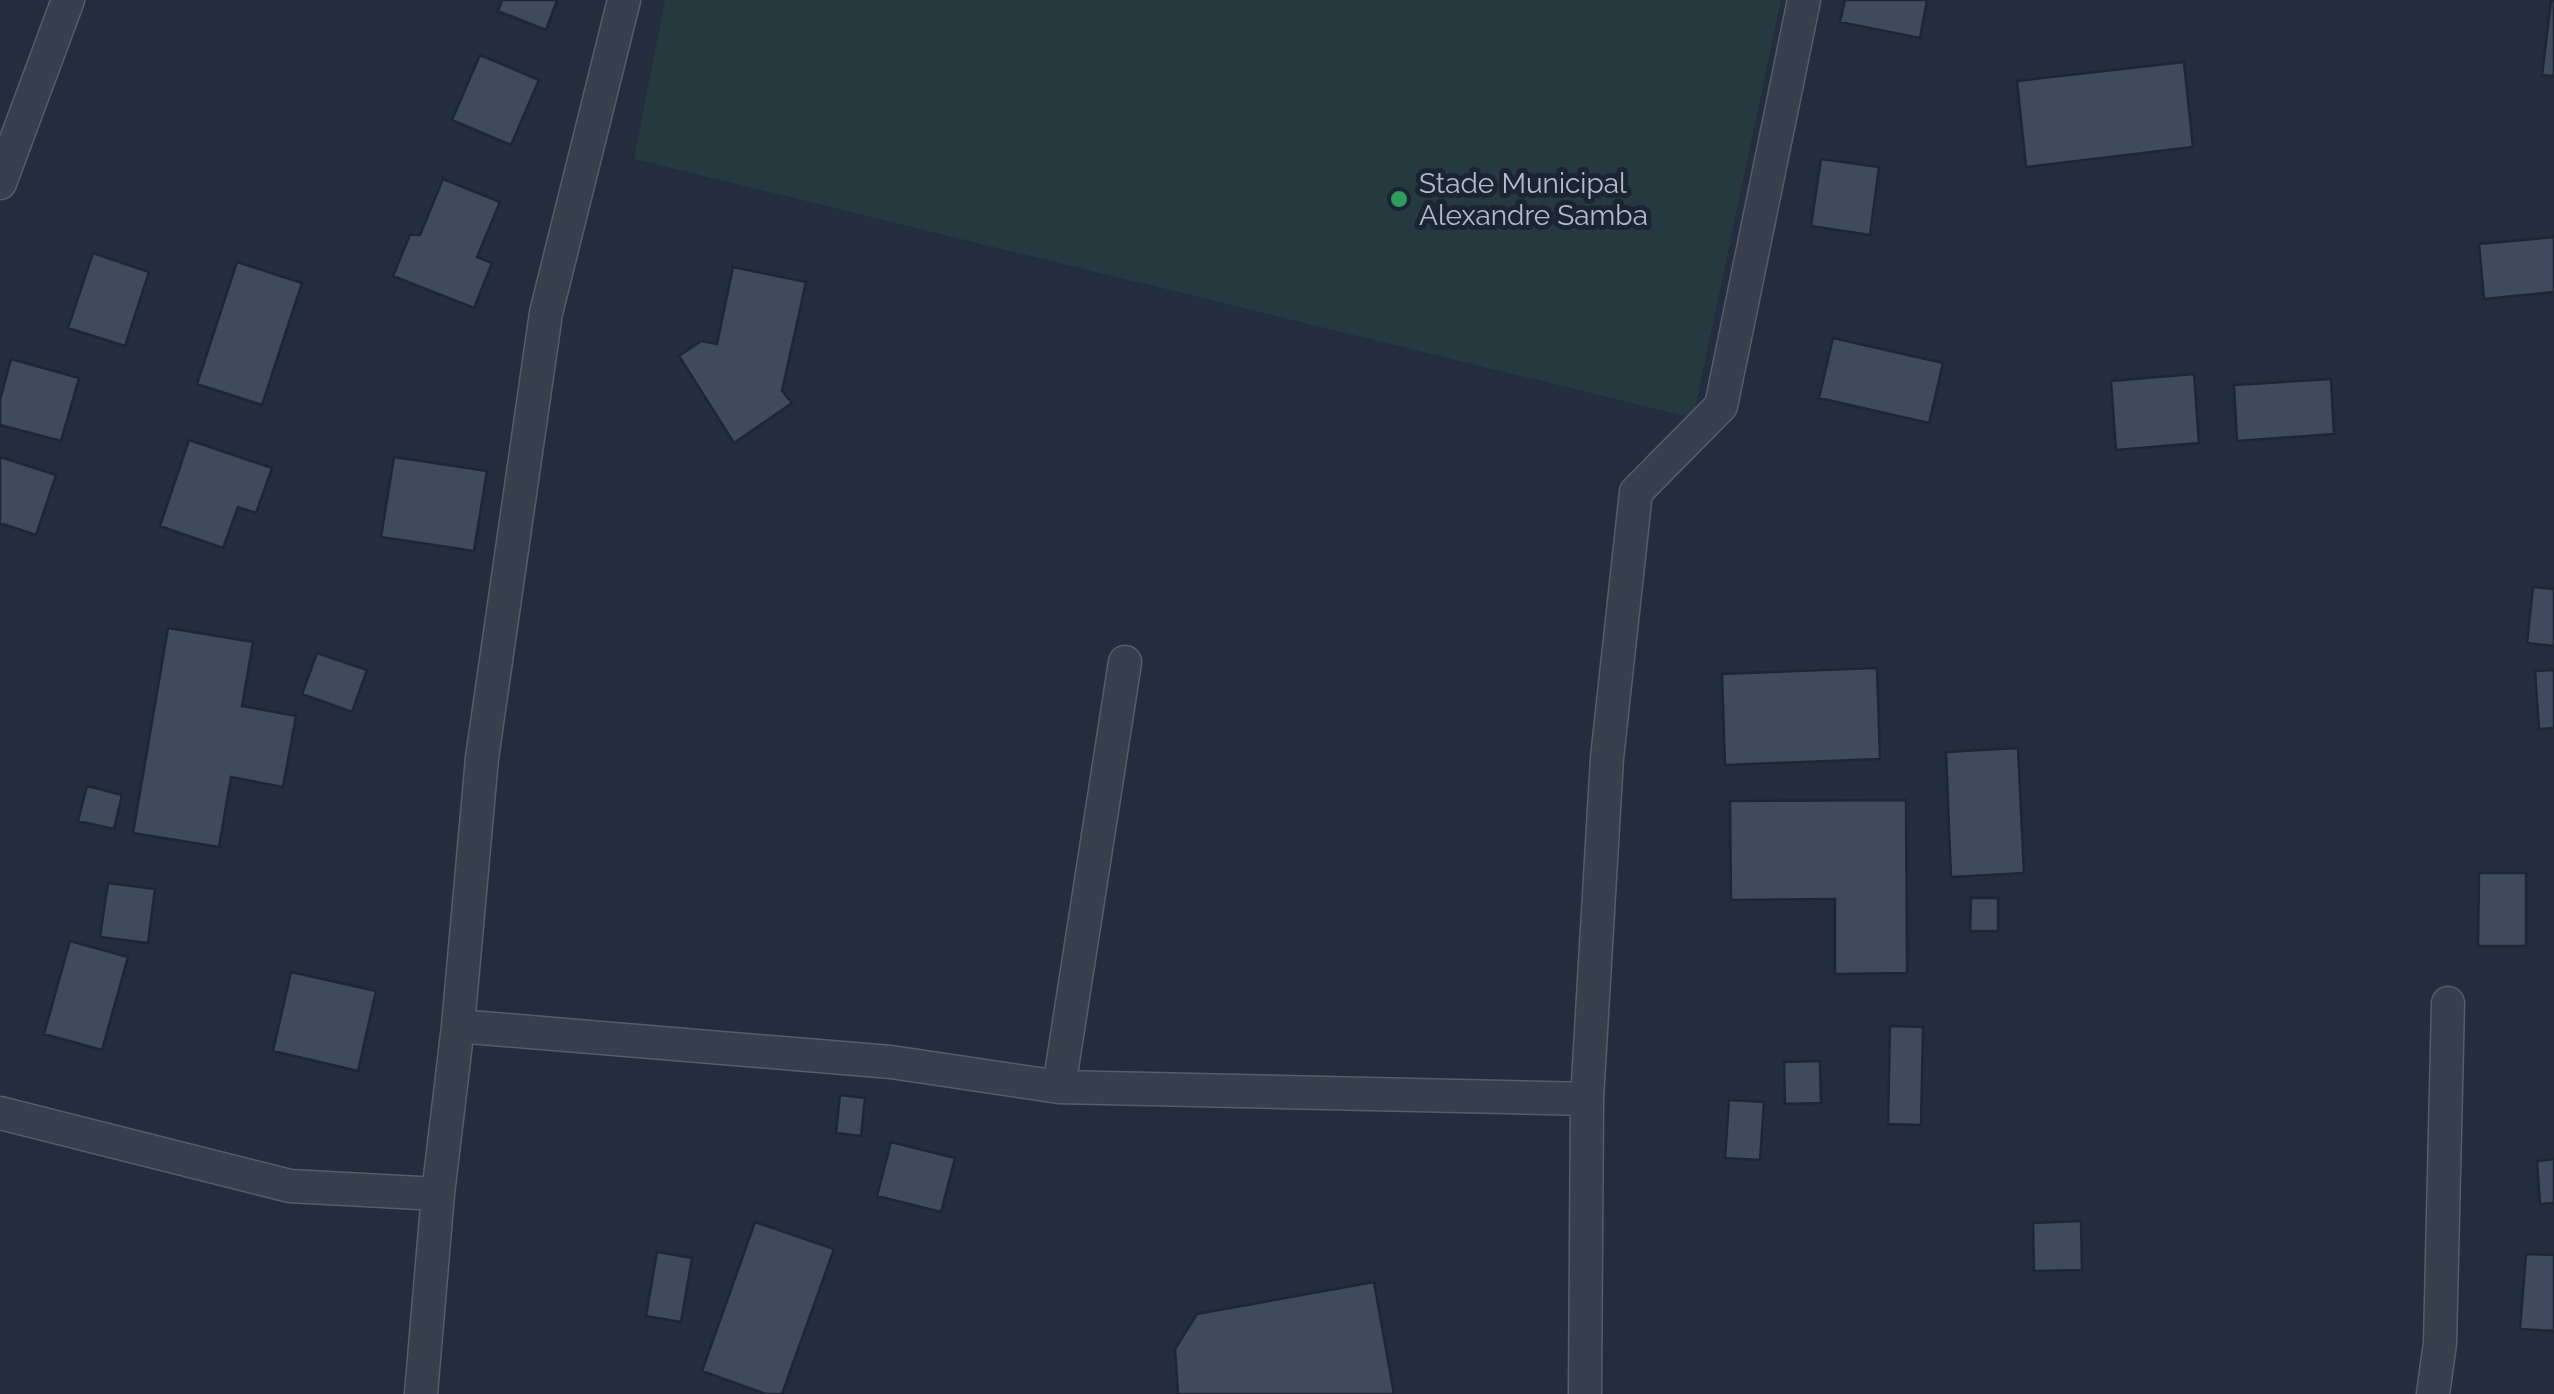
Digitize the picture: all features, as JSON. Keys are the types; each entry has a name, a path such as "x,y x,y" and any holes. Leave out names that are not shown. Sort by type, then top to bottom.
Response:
{"street":[{"path":"0,183 68,0"},
{"path":"421,1394 482,758 546,312 624,0"},
{"path":"1585,1394 1587,1100 1606,758 1636,492 1721,406 1804,0"},
{"path":"1059,1088 1125,662"},
{"path":"2433,1394 2440,1343 2448,1003"},
{"path":"458,1026 891,1062 1059,1088 1587,1100"},
{"path":"0,1113 290,1186 438,1194"}],"green space":[{"path":"665,0 1781,0 1693,418 634,159"}],"building":[{"path":"502,0 557,0 546,30 498,11"},
{"path":"1845,0 1927,0 1920,38 1840,22"},
{"path":"2554,1 2554,76 2542,75"},
{"path":"480,55 539,80 511,145 452,120"},
{"path":"2184,62 2193,147 2026,167 2017,81"},
{"path":"1821,159 1879,167 1870,235 1811,226"},
{"path":"443,179 500,202 477,257 492,263 474,308 393,276 410,235 420,235"},
{"path":"2554,237 2554,292 2484,299 2479,244"},
{"path":"93,253 149,272 125,346 68,328"},
{"path":"237,262 302,283 262,405 197,384"},
{"path":"733,267 806,282 782,391 792,403 734,443 679,356 701,341 717,344"},
{"path":"1833,338 1943,363 1929,423 1819,398"},
{"path":"11,359 79,378 61,441 0,425 0,400"},
{"path":"2194,374 2199,443 2116,450 2111,381"},
{"path":"2331,379 2334,434 2237,441 2234,385"},
{"path":"189,440 272,468 256,513 238,507 223,548 160,526"},
{"path":"0,457 56,475 36,535 0,523"},
{"path":"394,457 487,471 474,551 381,537"},
{"path":"2533,587 2554,589 2554,646 2527,643"},
{"path":"168,628 253,642 242,706 296,716 283,787 231,777 219,847 133,833"},
{"path":"317,653 367,670 352,712 302,694"},
{"path":"1877,668 1880,759 1725,765 1722,674"},
{"path":"2554,670 2554,728 2539,729 2535,671"},
{"path":"2018,748 2024,873 1951,877 1946,752"},
{"path":"87,786 122,795 114,829 78,821"},
{"path":"1906,800 1907,973 1835,974 1835,899 1731,900 1730,801"},
{"path":"2479,873 2526,873 2526,946 2478,946"},
{"path":"108,883 155,889 148,943 100,937"},
{"path":"1971,898 1998,898 1998,931 1970,931"},
{"path":"70,941 128,957 102,1050 44,1034"},
{"path":"291,972 376,991 358,1071 273,1051"},
{"path":"1890,1026 1923,1027 1921,1125 1888,1124"},
{"path":"1820,1061 1821,1103 1785,1104 1784,1062"},
{"path":"840,1095 865,1098 861,1136 836,1133"},
{"path":"1729,1100 1764,1102 1760,1160 1725,1158"},
{"path":"891,1142 955,1158 941,1212 877,1196"},
{"path":"2554,1159 2554,1203 2540,1204 2537,1161"},
{"path":"2081,1221 2082,1270 2034,1271 2033,1223"},
{"path":"755,1222 834,1249 782,1394 766,1394 702,1371"},
{"path":"657,1252 692,1258 681,1322 646,1316"},
{"path":"2526,1254 2554,1255 2554,1331 2520,1329"},
{"path":"1374,1282 1394,1394 1178,1394 1175,1349 1197,1314"}],"place":[{"name":"Stade Municipal Alexandre Samba","path":"1399,199"}]}
